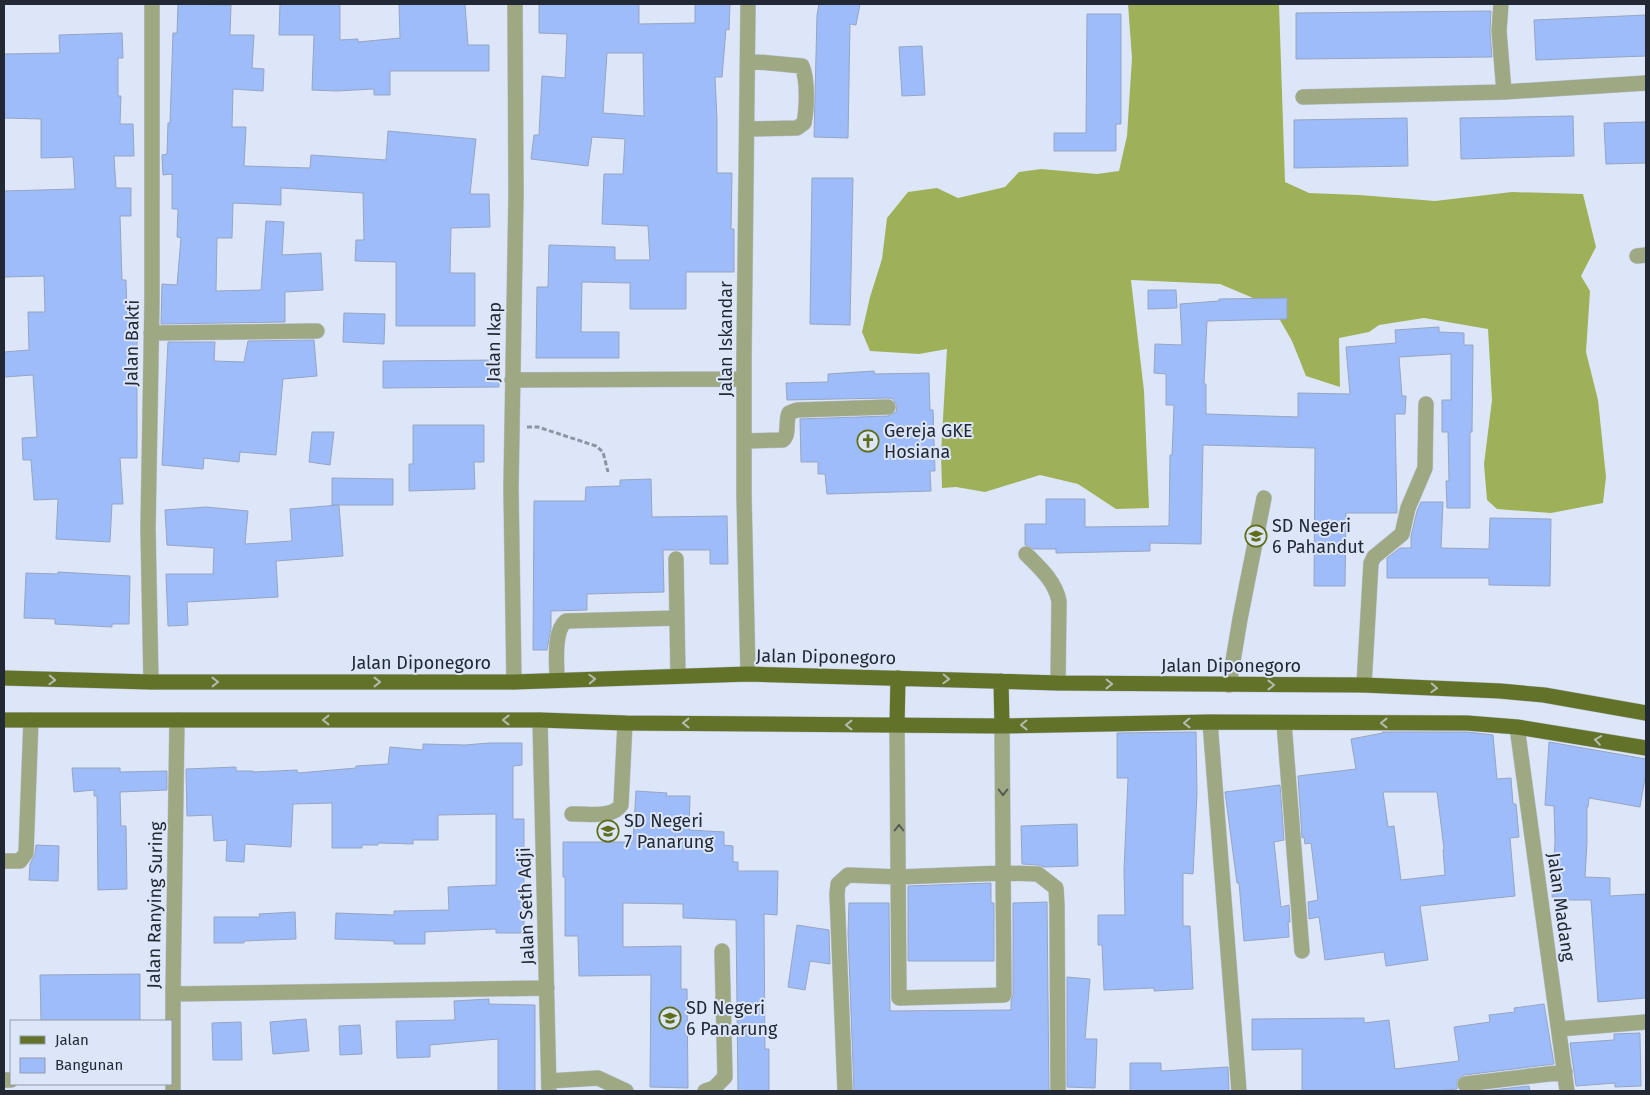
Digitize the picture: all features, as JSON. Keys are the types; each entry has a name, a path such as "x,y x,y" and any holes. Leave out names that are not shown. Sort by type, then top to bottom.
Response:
{"main road":[{"name":"Jalan Diponegoro","path":"4,678 150,682 514,682 748,674 1058,683 1364,685 1500,691 1544,695 1646,713"},
{"path":"897,725 898,678"},
{"path":"1001,681 1002,726"},
{"path":"4,720 540,720 625,723 1002,726 1210,722 1467,723 1517,727 1646,748"}],"street":[{"name":"Jalan Bakti","path":"150,682 148,529 152,333 152,4"},
{"name":"Jalan Ikap","path":"514,682 512,380 516,194 515,4"},
{"name":"Jalan Iskandar","path":"748,4 744,379 748,674"},
{"path":"1501,4 1499,31 1504,92"},
{"path":"746,129 797,128 804,123 805,115 805,73 802,66 748,61"},
{"path":"1303,97 1504,92 1646,83"},
{"path":"152,333 317,332"},
{"path":"512,380 744,379"},
{"path":"1364,685 1371,563 1374,557 1402,534 1408,508 1425,468 1426,404"},
{"path":"744,441 783,440 787,434 787,416 789,412 797,410 888,407"},
{"path":"1230,685 1240,619 1264,498"},
{"path":"1026,554 1057,590 1059,600 1058,683"},
{"path":"676,559 678,676"},
{"path":"557,680 558,634 560,626 566,621 677,618"},
{"path":"4,861 20,861 26,853 30,720"},
{"name":"Jalan Ranying Suring","path":"173,1082 177,720"},
{"name":"Jalan Seth Adji","path":"540,720 549,1086"},
{"path":"1210,722 1239,1091"},
{"path":"572,814 611,813 618,810 621,805 625,723"},
{"path":"1284,723 1302,951"},
{"path":"897,725 899,998 1004,995 1002,726"},
{"name":"Jalan Madang","path":"1517,727 1567,1091"},
{"path":"845,1091 838,884 848,876 899,877 1003,873 1038,874 1056,888 1058,906 1058,1091"},
{"path":"705,1091 714,1088 724,1077 722,951"},
{"path":"173,994 547,988"},
{"path":"1558,1029 1646,1022"},
{"path":"1465,1084 1565,1072"},
{"path":"549,1086 598,1078 626,1091"}],"path":[{"path":"512,428 538,427 596,446 603,452 608,472"}],"green space":[{"path":"1128,4 1279,4 1285,182 1309,193 1435,201 1512,192 1583,194 1596,247 1581,276 1590,291 1586,352 1598,400 1606,477 1603,503 1551,513 1497,509 1487,500 1484,464 1492,400 1488,329 1424,318 1379,325 1369,332 1339,338 1340,387 1306,376 1292,341 1272,306 1220,284 1131,280 1144,391 1149,508 1116,509 1078,484 1040,475 985,492 956,487 942,488 941,453 947,349 919,354 870,351 862,332 870,297 882,259 887,218 908,192 937,188 958,198 1005,187 1019,172 1041,169 1097,174 1119,171 1127,136 1132,58"}],"building":[{"path":"178,4 231,5 230,35 254,35 252,68 264,69 263,91 233,89 232,127 246,127 244,166 310,168 311,155 386,160 388,131 476,139 470,194 489,194 490,227 451,228 450,273 475,273 475,326 396,326 396,262 355,261 356,240 364,240 363,193 281,188 281,205 233,203 232,238 217,238 216,291 261,290 266,221 284,222 282,255 321,253 323,290 285,292 285,322 161,324 162,284 177,285 181,238 177,237 178,209 172,209 172,174 163,175 162,155 167,154 173,33 177,33"},
{"path":"280,4 340,4 340,40 358,39 358,42 400,38 399,4 465,4 468,45 489,45 489,71 390,71 390,95 374,95 374,89 312,90 314,35 279,35"},
{"path":"539,4 639,4 639,24 695,23 695,4 730,4 729,30 726,29 722,77 715,77 717,173 732,173 731,229 734,229 734,272 686,272 686,309 630,309 630,283 582,282 581,332 619,332 619,358 536,358 537,287 548,287 549,245 615,247 615,260 650,260 648,226 602,224 604,174 623,174 625,139 592,137 588,166 531,159 534,135 539,135 542,76 565,78 567,34 539,33","holes":["607,53 643,53 644,116 603,113"]},
{"path":"819,4 860,4 856,25 850,24 848,138 814,137 817,15"},
{"path":"1491,11 1492,57 1296,59 1296,13"},
{"path":"1087,14 1121,14 1121,124 1116,124 1116,151 1054,151 1054,133 1086,133"},
{"path":"1646,15 1646,56 1536,60 1534,20"},
{"path":"122,33 123,58 118,58 118,96 121,96 120,124 133,124 134,156 114,156 116,188 131,188 131,216 120,216 122,280 126,280 127,313 137,312 137,458 120,458 123,504 112,504 110,542 56,539 58,499 34,500 31,460 23,460 22,438 37,437 33,375 4,377 4,352 29,350 28,312 45,312 44,276 4,277 4,191 75,189 73,157 41,158 41,119 4,118 4,54 60,53 59,35"},
{"path":"922,46 925,95 902,96 899,47"},
{"path":"1573,116 1574,156 1461,159 1460,118"},
{"path":"1407,118 1408,166 1294,168 1294,120"},
{"path":"1646,122 1646,163 1606,164 1604,123"},
{"path":"812,178 853,178 850,325 810,324"},
{"path":"1148,290 1176,290 1177,308 1148,309"},
{"path":"1287,298 1287,319 1207,321 1204,384 1206,384 1206,414 1298,417 1298,393 1350,394 1346,347 1396,343 1395,330 1439,327 1439,332 1464,333 1464,345 1473,345 1470,508 1447,508 1446,481 1449,481 1448,432 1442,432 1442,400 1451,400 1451,354 1399,357 1402,396 1406,396 1405,414 1395,414 1397,513 1346,513 1345,586 1314,586 1315,448 1203,445 1201,544 1150,543 1150,551 1056,553 1056,549 1034,549 1025,545 1025,524 1046,524 1046,499 1085,499 1085,527 1169,526 1170,455 1172,455 1174,405 1166,405 1166,374 1154,373 1155,344 1182,345 1180,304 1219,301 1219,299"},
{"path":"344,313 385,314 384,344 343,342"},
{"path":"314,340 317,376 283,379 276,455 240,452 239,462 204,458 203,469 162,465 168,342 215,342 214,361 244,362 248,341"},
{"path":"499,360 499,387 383,388 383,361"},
{"path":"874,371 875,374 929,373 930,410 933,410 935,471 930,471 931,491 827,494 825,474 818,474 818,462 801,462 800,419 888,416 896,412 897,406 893,399 888,398 787,400 786,383 828,382 828,374"},
{"path":"413,425 484,425 484,462 474,462 475,489 409,491 409,464 413,464"},
{"path":"312,432 334,432 330,465 309,462"},
{"path":"332,478 393,479 393,505 332,505"},
{"path":"651,479 652,517 727,516 728,564 710,564 710,550 663,550 664,592 587,594 587,610 551,611 551,628 547,650 533,650 534,501 585,501 586,487 620,486 620,480"},
{"path":"1421,502 1443,502 1441,548 1489,549 1490,518 1551,519 1550,586 1489,585 1489,578 1387,578 1387,558 1400,548 1411,548 1411,536"},
{"path":"339,505 343,556 276,561 278,597 187,602 188,625 168,626 166,574 213,574 214,548 167,545 165,510 206,507 248,511 245,544 292,541 290,509"},
{"path":"58,572 130,576 129,624 112,624 112,627 55,624 55,619 24,618 26,573 58,574"},
{"path":"1196,732 1197,794 1193,874 1183,873 1183,926 1190,926 1193,989 1154,991 1154,988 1104,990 1102,945 1098,945 1098,915 1125,915 1124,870 1128,778 1117,778 1117,733"},
{"path":"1467,732 1493,735 1497,779 1511,778 1513,804 1516,804 1519,837 1510,838 1515,896 1420,906 1428,960 1386,966 1384,952 1325,960 1319,917 1309,919 1308,902 1318,900 1311,843 1305,844 1304,837 1302,838 1298,776 1356,769 1351,739 1383,733","holes":["1383,792 1437,792 1445,875 1401,880 1394,826 1388,827"]},
{"path":"1549,742 1646,759 1646,772 1640,807 1589,798 1587,807 1585,877 1610,878 1610,896 1646,894 1646,998 1598,1002 1591,900 1557,900 1557,897 1552,897 1555,841 1554,806 1545,805"},
{"path":"522,743 522,765 513,766 513,819 524,819 524,933 496,933 496,929 425,932 425,944 394,944 394,941 335,939 336,913 394,915 394,911 449,910 448,887 496,885 496,814 438,815 438,840 413,840 413,844 378,843 378,845 362,845 362,848 332,848 332,803 293,804 291,847 245,844 244,862 226,861 227,840 214,841 212,815 187,816 186,769 236,767 236,771 297,770 298,773 388,764 390,747 423,750 423,744 465,745"},
{"path":"72,768 120,768 120,772 167,771 167,790 120,792 121,826 126,826 127,889 98,890 97,796 94,796 94,790 74,792"},
{"path":"1280,785 1284,840 1274,842 1281,907 1289,905 1289,937 1244,941 1239,883 1237,883 1225,792"},
{"path":"636,791 667,793 666,796 690,796 689,830 724,832 724,845 733,846 733,862 738,862 738,871 778,871 777,915 764,914 765,1049 769,1049 769,1091 738,1091 736,920 683,918 683,904 623,903 623,947 681,946 681,989 687,989 688,1088 650,1087 651,975 579,976 578,936 565,936 563,842 633,842"},
{"path":"1077,824 1078,866 1044,867 1022,864 1021,826"},
{"path":"36,845 59,846 58,881 29,880 30,864 35,854"},
{"path":"991,883 991,903 994,903 994,961 908,961 908,886"},
{"path":"1047,902 1049,1091 854,1091 848,933 849,903 889,903 890,1011 1011,1010 1013,995 1013,903"},
{"path":"295,912 296,939 214,943 214,917 260,917 259,914"},
{"path":"797,925 829,930 830,964 810,961 805,990 788,987"},
{"path":"140,974 140,1020 41,1020 40,975"},
{"path":"1067,977 1090,979 1085,1039 1097,1039 1095,1088 1067,1087"},
{"path":"489,999 489,1004 535,1005 535,1091 498,1091 498,1039 430,1045 430,1057 397,1058 396,1021 455,1020 454,1001"},
{"path":"1544,1004 1554,1064 1464,1075 1457,1080 1457,1089 1437,1091 1302,1091 1302,1049 1252,1050 1252,1019 1364,1018 1364,1023 1389,1020 1395,1069 1459,1061 1454,1027 1490,1022 1489,1015 1515,1012 1514,1008"},
{"path":"306,1019 309,1051 273,1054 270,1022"},
{"path":"241,1022 242,1060 213,1060 212,1023"},
{"path":"360,1025 362,1054 340,1055 339,1026"},
{"path":"1640,1033 1641,1086 1615,1087 1615,1083 1576,1086 1570,1043 1614,1040 1614,1034"},
{"path":"1130,1063 1161,1063 1161,1071 1228,1067 1229,1091 1130,1091"},
{"path":"1529,1086 1530,1091 1483,1091"}],"place":[{"name":"Gereja GKE Hosiana","path":"868,441"},
{"name":"SD Negeri 6 Pahandut","path":"1256,536"},
{"name":"SD Negeri 7 Panarung","path":"608,831"},
{"name":"SD Negeri 6 Panarung","path":"670,1018"}]}
